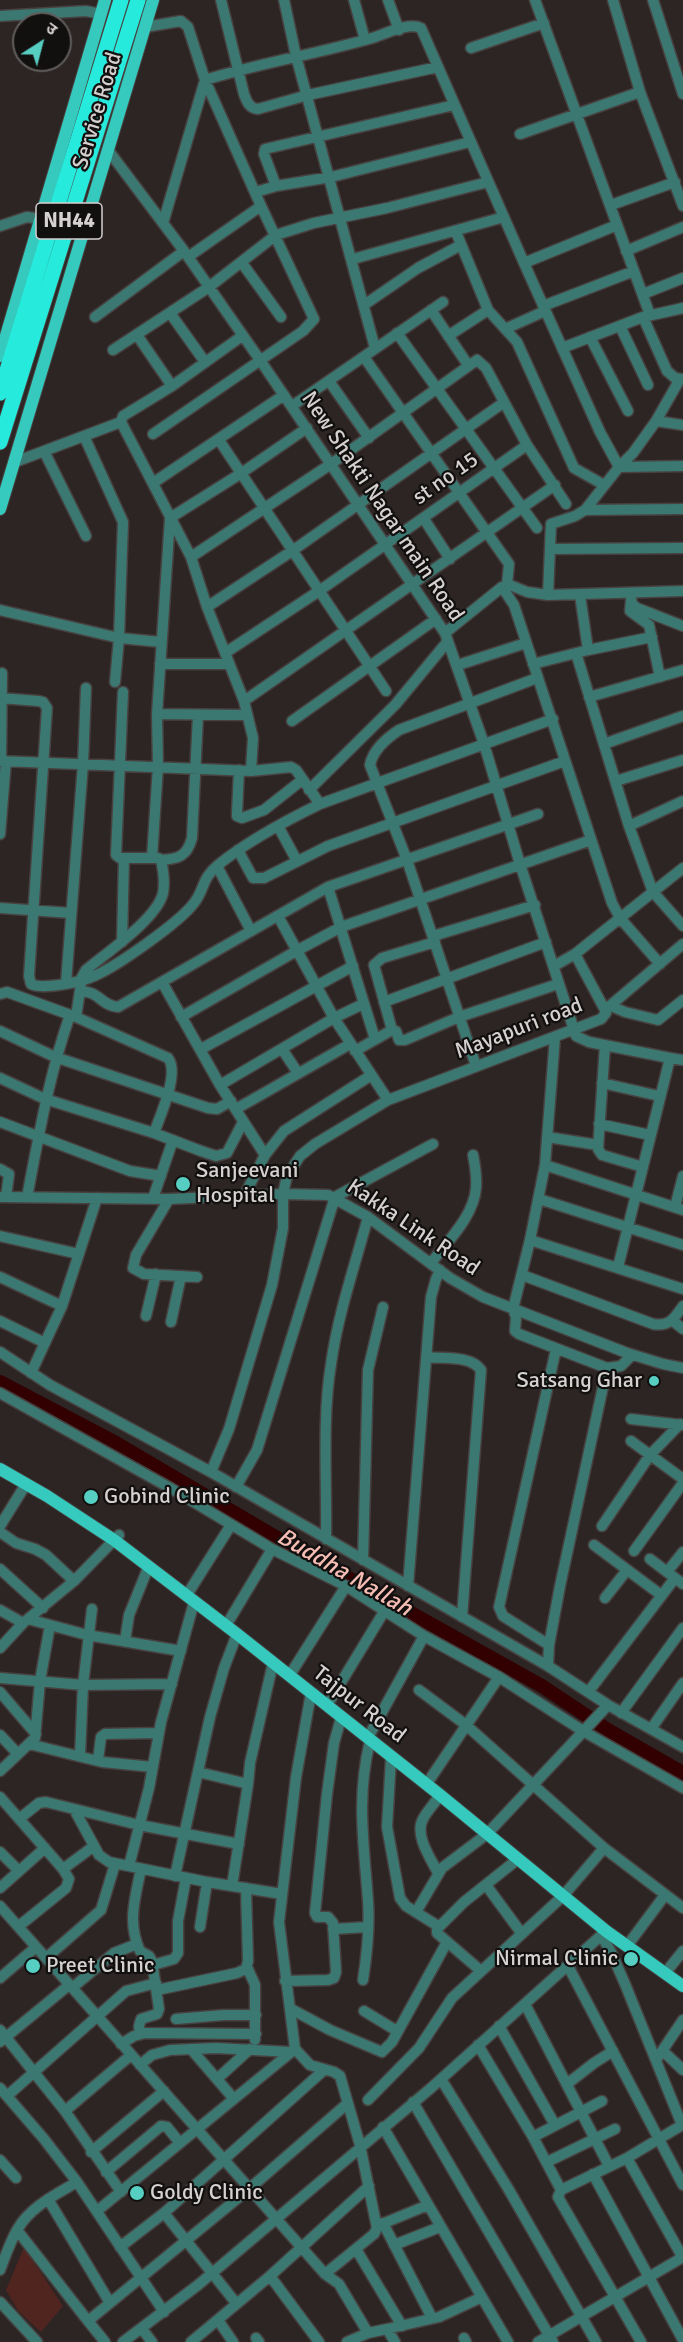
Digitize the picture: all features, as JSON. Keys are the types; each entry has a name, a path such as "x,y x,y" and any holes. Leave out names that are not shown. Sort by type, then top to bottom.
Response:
{"highway":[{"name":"NH44","path":"0,393 87,88 121,0"},
{"name":"NH44","path":"0,441 138,0"}],"main road":[{"name":"Service Road","path":"0,357 6,317 87,88 105,0"},
{"name":"Service Road","path":"0,509 153,0"},
{"name":"Tajpur Road","path":"0,1460 51,1490 230,1620 331,1699 392,1758 490,1831 518,1859 683,1986"},
{"name":"Tajpur Road","path":"0,1469 116,1538 148,1568 237,1634 341,1718 430,1779 565,1894 604,1934 629,1943 683,1977"}],"street":[{"path":"221,0 244,94 253,108 258,109 308,95 438,67"},
{"path":"284,0 296,56 331,177 375,348"},
{"path":"354,0 365,40"},
{"path":"388,0 399,30"},
{"path":"535,0 643,294 647,316 667,370 671,376 682,379 633,453 585,510 551,524 548,595"},
{"path":"613,0 640,92 683,206"},
{"path":"653,0 683,94"},
{"path":"68,12 86,11 101,14"},
{"path":"145,27 176,20 185,23 205,80 314,319 309,326 153,434"},
{"path":"471,48 544,23"},
{"path":"205,80 365,40 411,26 421,28 562,348 619,467"},
{"path":"163,223 205,80"},
{"path":"520,134 640,92"},
{"path":"276,186 264,151 318,136 454,105"},
{"path":"255,192 276,186 331,177 470,142"},
{"name":"New Shakti Nagar main Road","path":"108,150 186,254 260,360 447,637 484,744 574,1030"},
{"path":"113,350 209,287 276,235 314,223 488,182"},
{"path":"611,205 675,182"},
{"path":"95,317 261,206"},
{"path":"0,226 27,217 41,219"},
{"path":"353,259 504,218"},
{"path":"524,263 617,225"},
{"path":"627,251 683,227"},
{"path":"456,232 488,310 517,342 574,468 604,485"},
{"path":"364,305 418,268 461,245"},
{"path":"242,263 281,317"},
{"path":"505,329 544,308 634,271"},
{"path":"643,294 683,278"},
{"path":"292,406 443,302"},
{"path":"562,348 647,316 683,308"},
{"path":"431,310 468,365"},
{"path":"448,336 488,310"},
{"path":"170,313 205,362"},
{"path":"620,326 648,385"},
{"path":"397,333 537,528"},
{"path":"137,335 172,386"},
{"path":"242,336 172,386 123,416 121,422 191,556 207,607 248,715 253,747 251,771"},
{"path":"590,337 627,411"},
{"path":"309,790 395,705 447,637 504,586 509,564 433,453 363,357"},
{"path":"191,556 369,438 477,360 483,364 527,445 566,504"},
{"path":"329,381 369,438"},
{"path":"153,483 284,395"},
{"path":"207,607 292,551 503,403"},
{"path":"656,421 683,425"},
{"path":"15,462 121,422"},
{"path":"170,518 307,428"},
{"path":"84,436 123,522 119,638 114,682"},
{"path":"219,440 386,691"},
{"name":"st no 15","path":"225,653 387,545 527,445"},
{"path":"44,451 86,536"},
{"path":"619,467 683,466"},
{"path":"244,701 555,485"},
{"path":"585,510 683,509"},
{"path":"27,1197 55,1057 73,1016 87,970 142,923 161,898 164,886 157,859 157,714 170,518"},
{"path":"424,519 450,559"},
{"path":"550,549 683,548"},
{"path":"504,586 534,594 548,595 631,597 683,591"},
{"path":"504,586 514,604 537,678 553,719 606,889 620,918 660,964"},
{"path":"580,595 588,650"},
{"path":"631,597 637,608 683,626"},
{"path":"631,597 630,611 648,623 660,677"},
{"path":"0,610 119,638 161,642"},
{"path":"292,721 436,619"},
{"path":"533,664 652,637"},
{"path":"458,665 526,643"},
{"path":"576,653 629,826 653,892 683,926"},
{"path":"160,664 229,664"},
{"path":"589,697 683,672"},
{"path":"0,834 2,673"},
{"path":"476,1066 407,860 370,765 371,759 391,735 399,730 537,678"},
{"path":"66,983 83,764 86,688"},
{"path":"123,692 115,851 118,858 179,858 189,849 192,838 197,767 198,715"},
{"path":"1,698 38,700 46,705 47,714 29,981 33,986 40,987 66,983 81,986 107,1004 118,1007 328,887 538,814"},
{"path":"157,714 248,715"},
{"path":"604,744 683,716"},
{"path":"81,986 129,955 187,911 198,895 203,880 217,866 238,850 278,826 320,804 553,719"},
{"path":"616,782 683,760"},
{"path":"2,761 197,767 251,771 291,767 296,770 320,804"},
{"path":"238,850 250,875 258,880 328,846 565,761"},
{"path":"238,770 237,816 242,818 264,810 302,780"},
{"path":"629,826 683,801"},
{"path":"278,826 297,861"},
{"path":"181,1017 341,927 591,840"},
{"path":"122,942 124,858"},
{"path":"217,866 251,931"},
{"path":"554,966 575,954 683,868"},
{"path":"328,887 375,1039"},
{"path":"535,904 380,958 373,968 392,1029 396,1031 398,1039 402,1040 459,1017 558,984"},
{"path":"0,908 71,913"},
{"path":"278,916 334,1018 388,1101"},
{"path":"384,1002 546,942"},
{"path":"608,1008 683,944"},
{"name":"Mayapuri road","path":"283,1194 287,1176 300,1156 315,1144 388,1101 601,1019 608,1008 575,954"},
{"path":"201,1049 352,966"},
{"path":"162,982 220,1084 265,1155"},
{"path":"0,994 7,992 73,1016 168,1058 173,1069 154,1133"},
{"path":"608,1008 658,1020 683,1001"},
{"path":"220,1084 334,1018 363,1004"},
{"path":"0,1032 55,1057 213,1109 233,1105 392,1029"},
{"path":"574,1030 579,1039 683,1060"},
{"path":"555,1037 545,1165 513,1309 517,1333 607,1368 621,1366 632,1355"},
{"path":"605,1045 599,1152 602,1155 643,1167"},
{"path":"282,1048 298,1073"},
{"path":"618,1267 670,1058"},
{"path":"244,1196 265,1155 276,1140 293,1124 370,1076"},
{"path":"0,1078 45,1099 221,1156 230,1149 243,1122"},
{"path":"602,1083 659,1096"},
{"path":"0,1122 130,1171 161,1176"},
{"path":"599,1125 650,1135"},
{"path":"547,1137 598,1145"},
{"path":"153,1198 172,1140"},
{"path":"236,1487 257,1450 335,1197 433,1144"},
{"path":"431,1263 460,1225 475,1197 476,1178 473,1155"},
{"path":"545,1165 679,1208 683,1176"},
{"path":"0,1169 9,1174 3,1197"},
{"path":"211,1472 229,1429 272,1285 283,1228 283,1194"},
{"name":"Kakka Link Road","path":"3,1197 169,1198 283,1194 328,1195 368,1217 440,1270 483,1297 632,1355 683,1368"},
{"path":"31,1373 62,1306 97,1198"},
{"path":"169,1198 133,1265 138,1272 197,1277"},
{"path":"539,1199 683,1245"},
{"path":"326,1539 327,1414 330,1364 345,1298 368,1217"},
{"path":"0,1236 79,1254"},
{"path":"530,1240 683,1289"},
{"path":"408,1587 431,1297 440,1270"},
{"path":"146,1316 156,1274"},
{"path":"522,1275 653,1324 667,1325 683,1306"},
{"path":"171,1322 181,1276"},
{"path":"0,1277 62,1306"},
{"path":"363,1560 368,1370 383,1307"},
{"path":"0,1321 45,1343"},
{"path":"672,1321 683,1329"},
{"path":"549,1645 503,1616 499,1607 556,1349"},
{"path":"0,1352 31,1373 211,1472 548,1666 589,1691 606,1707 683,1747"},
{"path":"427,1358 469,1361 481,1370 462,1617"},
{"path":"548,1666 549,1645 607,1368"},
{"path":"0,1393 172,1489 272,1549 346,1586 424,1636 500,1677 683,1788"},
{"path":"631,1419 681,1425"},
{"path":"602,1526 650,1455 681,1425"},
{"path":"631,1441 683,1481 634,1551"},
{"path":"0,1526 26,1484"},
{"path":"190,1590 231,1525"},
{"path":"0,1532 15,1543 35,1549 46,1556 74,1581"},
{"path":"0,1648 25,1621 74,1581 116,1538"},
{"path":"594,1545 661,1595"},
{"path":"230,1620 272,1549"},
{"path":"589,1691 675,1578 683,1552"},
{"path":"650,1559 675,1578"},
{"path":"125,1641 131,1609 148,1568"},
{"path":"0,1569 43,1608"},
{"path":"605,1598 627,1570"},
{"path":"293,1670 346,1586"},
{"path":"129,1866 159,1733 194,1602"},
{"path":"80,1756 87,1635 92,1609"},
{"path":"0,1610 25,1621 87,1635 181,1651"},
{"path":"331,1699 385,1610"},
{"path":"0,1772 33,1739 50,1625"},
{"path":"621,1713 683,1628"},
{"path":"153,1965 174,1959 178,1953 183,1833 224,1668 237,1634"},
{"path":"363,1980 368,1927 361,1802 364,1766 370,1736 424,1636"},
{"path":"232,1886 250,1763 273,1663"},
{"path":"430,1779 500,1677"},
{"path":"0,1678 83,1685 172,1684"},
{"path":"651,1729 683,1684"},
{"path":"419,1690 466,1725 604,1848 683,1908"},
{"path":"0,1692 33,1739 80,1756 153,1767"},
{"path":"293,2051 291,2009 285,1981 279,1922 296,1778 310,1693"},
{"path":"416,1912 438,1873 446,1864 490,1831 606,1707"},
{"path":"285,1981 318,1981 334,1978 336,1972 331,1918 317,1917 315,1913 327,1794 334,1743 341,1718"},
{"path":"98,1760 101,1737 105,1734 159,1733"},
{"path":"0,1735 18,1754"},
{"path":"392,1758 387,1827 400,1898 404,1905 438,1926"},
{"path":"198,1772 248,1784"},
{"path":"438,1873 423,1842 421,1829 423,1817 440,1795"},
{"path":"0,1797 63,1869 69,1880 66,1888 19,1926"},
{"path":"19,1819 39,1803 46,1802 139,1825 239,1844"},
{"path":"74,1809 103,1859 115,1864 282,1894"},
{"path":"63,1869 94,1846"},
{"path":"0,1888 45,1848"},
{"path":"368,2100 419,2048 449,2001 565,1894 604,1848"},
{"path":"0,1852 19,1871"},
{"path":"481,1971 436,1932 438,1926 464,1902 518,1859"},
{"path":"46,1958 101,1910 115,1864"},
{"path":"141,1869 132,1918 142,1953 151,1957 159,2012"},
{"path":"200,1927 207,1882"},
{"path":"486,1885 522,1934"},
{"path":"217,2079 253,2049 256,2034 255,1985 247,1967 246,1888"},
{"path":"629,1943 665,1895"},
{"path":"0,1906 325,2274 339,2284 368,2333"},
{"path":"0,1924 9,1916"},
{"path":"333,1929 368,1927"},
{"path":"123,2342 164,2312 441,2079 604,1934 682,2119 681,2126 627,2157 561,2190 558,2194 559,2200 640,2342"},
{"path":"291,2009 377,2052 382,2052 397,2031 447,1942"},
{"path":"121,2192 65,2111 2,2036 114,1953 138,1944"},
{"path":"0,1978 36,1947"},
{"path":"670,1967 683,1951"},
{"path":"568,1966 683,2185"},
{"path":"164,2312 77,2182 44,2139 3,2092 35,2073 129,1989 156,1987 237,1973 247,1967"},
{"path":"525,2004 609,2166"},
{"path":"140,2034 141,2019 159,2012 172,2011 175,2014 177,2033"},
{"path":"364,2011 397,2031"},
{"path":"176,2019 256,2015"},
{"path":"656,2060 683,2020"},
{"path":"500,2026 555,2125"},
{"path":"121,2044 140,2034 256,2034"},
{"path":"478,2045 533,2137 561,2190"},
{"path":"191,2049 234,2099"},
{"path":"140,2064 161,2051 191,2049 293,2051 310,2065 338,2074 360,2145 380,2224 394,2245 432,2319"},
{"path":"663,2050 683,2069"},
{"path":"97,2211 293,2051"},
{"path":"567,2084 613,2051"},
{"path":"65,2111 131,2055"},
{"path":"120,2247 164,2213 324,2070"},
{"path":"441,2079 509,2190 596,2342"},
{"path":"92,2152 164,2091"},
{"path":"533,2137 602,2100"},
{"path":"413,2102 551,2339"},
{"path":"88,2321 249,2189 348,2103"},
{"path":"106,2172 160,2126 166,2127 180,2143"},
{"path":"383,2127 508,2342"},
{"path":"547,2162 615,2129"},
{"path":"538,2342 551,2339 582,2316 683,2258 627,2157"},
{"path":"0,2160 16,2178"},
{"path":"593,2174 683,2340"},
{"path":"0,2270 17,2229 33,2211 48,2199 77,2182"},
{"path":"191,2342 270,2276 369,2187"},
{"path":"48,2199 110,2303"},
{"path":"325,2274 374,2234 380,2224 428,2205"},
{"path":"164,2213 236,2303"},
{"path":"394,2245 440,2227"},
{"path":"17,2229 105,2342"},
{"path":"356,2249 402,2326"},
{"path":"270,2276 319,2342"},
{"path":"347,2342 368,2333 432,2319 482,2296"},
{"path":"0,2302 37,2342"},
{"path":"218,2320 234,2342"},
{"path":"142,2328 152,2342"},
{"path":"387,2329 395,2342"}],"shaded area":[{"path":"24,2247 63,2306 41,2332 18,2311 6,2290"}],"waterway":[{"name":"Buddha Nallah","path":"0,1382 116,1443 284,1542 542,1686 608,1730 683,1773"}],"place":[{"name":"Sanjeevani Hospital","path":"183,1184"},
{"name":"Satsang Ghar","path":"654,1381"},
{"name":"Gobind Clinic","path":"91,1497"},
{"name":"Nirmal Clinic","path":"631,1959"},
{"name":"Preet Clinic","path":"33,1966"},
{"name":"Goldy Clinic","path":"137,2193"}]}
